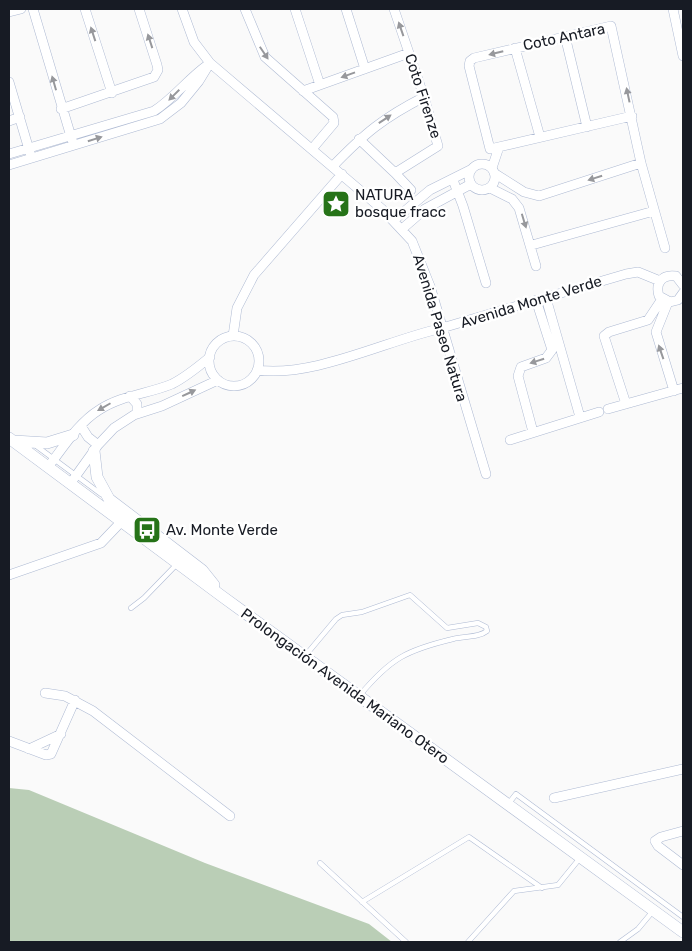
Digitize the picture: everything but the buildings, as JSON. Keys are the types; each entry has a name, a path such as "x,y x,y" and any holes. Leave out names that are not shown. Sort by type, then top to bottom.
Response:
{"street":[{"path":"9,12 21,9"},
{"path":"33,9 74,146"},
{"path":"85,9 112,93"},
{"path":"62,109 151,79 158,70 139,9"},
{"name":"Avenida Paseo Natura","path":"182,9 194,42 210,63 333,166 394,220 412,241 421,261 486,474"},
{"path":"246,9 261,52 334,120 312,149"},
{"path":"295,9 320,85"},
{"path":"346,9 365,69"},
{"name":"Coto Firenze","path":"394,9 424,97 438,146 395,173"},
{"path":"673,9 680,24 683,56"},
{"name":"Coto Antara","path":"494,148 469,66 470,61 474,58 611,26 641,163 665,248"},
{"path":"565,36 587,127"},
{"path":"515,48 540,138"},
{"path":"303,91 409,53"},
{"path":"9,154 154,111 169,100 192,76 210,63"},
{"path":"9,165 168,115 190,92 210,63"},
{"path":"9,82 31,159"},
{"path":"333,166 359,139 397,111 424,97"},
{"path":"394,220 424,195 482,164 494,148 632,116"},
{"path":"9,121 20,117"},
{"path":"359,139 411,190"},
{"path":"490,188 494,182 494,148"},
{"path":"482,164 524,192 540,196 641,163"},
{"path":"470,184 469,178 472,169"},
{"path":"233,336 237,308 254,274 342,174"},
{"path":"453,180 486,283"},
{"path":"470,184 481,190 490,188 512,199 517,204 532,244 536,266"},
{"path":"402,229 425,209 470,184"},
{"path":"532,244 654,211"},
{"name":"Avenida Monte Verde","path":"257,370 285,371 309,368 412,335 638,272 660,281 672,275 679,278 683,285"},
{"path":"660,281 658,292 665,300 678,300 683,293"},
{"path":"541,299 580,418"},
{"path":"533,432 518,376 521,367 548,357 552,350 541,299"},
{"path":"510,440 679,389 656,332 665,300"},
{"path":"626,404 604,336 609,332 648,320 665,300"},
{"path":"233,336 247,340 254,347 259,360 257,370 251,378 243,384 227,385 218,380 211,370 210,356 213,348 220,340 233,336"},
{"path":"51,463 77,431 100,410 130,396 156,389 181,378 210,356"},
{"path":"73,479 114,428 137,414 162,406 218,380"},
{"path":"156,389 156,398 162,406"},
{"path":"130,396 137,404 137,414"},
{"path":"11,440 54,442 77,431"},
{"path":"77,431 88,437 96,448 97,477 109,499 202,570 223,597"},
{"name":"Prolongación Avenida Mariano Otero","path":"11,440 51,463 73,479 122,521 223,597 683,932"},
{"path":"9,575 101,543 122,521"},
{"path":"45,693 75,700 107,721 230,816"},
{"path":"9,741 46,755 51,754 75,700"},
{"path":"29,749 61,734"},
{"path":"554,798 683,769"},
{"path":"683,832 660,837 655,840 658,846 683,865"}],"lane":[{"path":"32,442 51,463"},
{"path":"73,479 109,499"},
{"path":"131,608 144,598 178,563"},
{"path":"304,656 336,619 342,615 362,612 410,595 447,628 478,623 486,628 486,631 481,635 430,644 400,656 374,678 359,696"},
{"path":"508,804 516,794 683,917"},
{"path":"362,902 469,837 542,888"},
{"path":"468,942 514,891 558,885 581,857"},
{"path":"320,863 406,942"},
{"path":"620,942 638,929 654,910"}],"green space":[{"path":"9,788 29,790 205,863 369,924 392,942 9,942"}],"place":[{"name":"NATURA bosque fracc","path":"336,204"},
{"name":"Av. Monte Verde","path":"147,530"}]}
